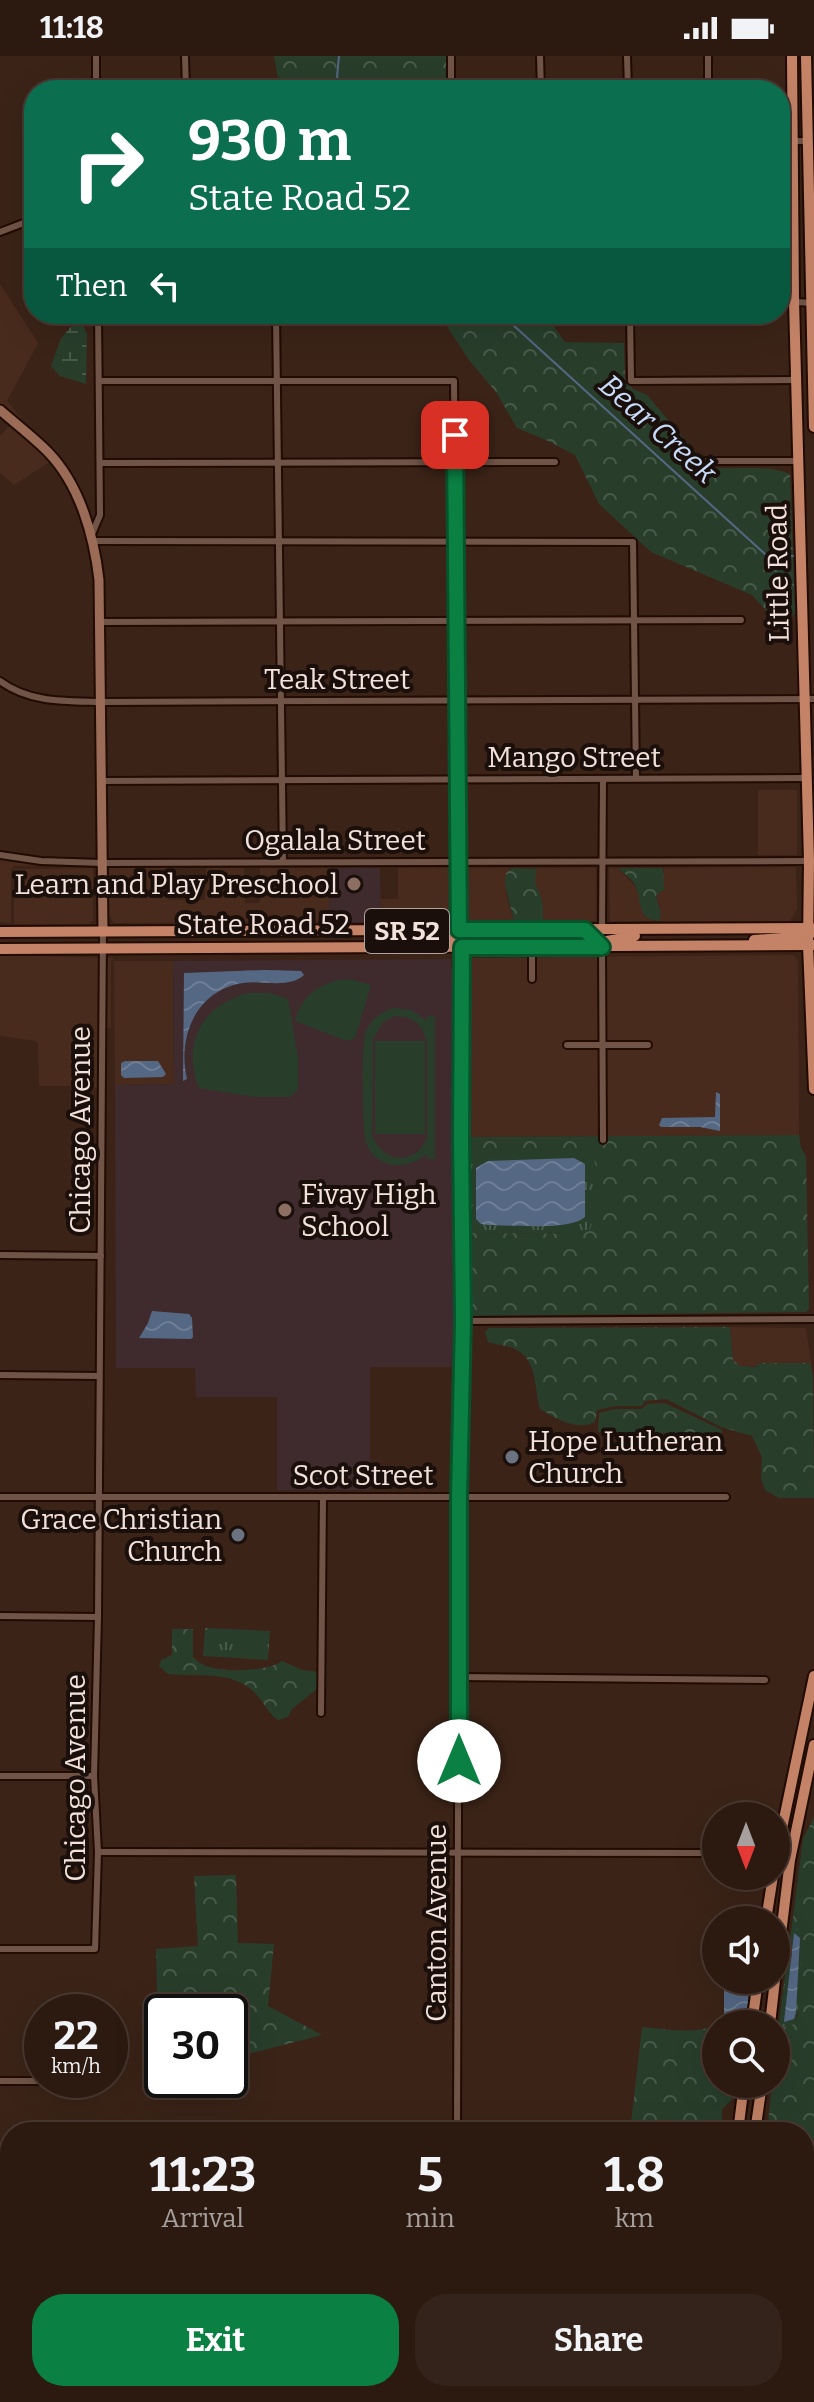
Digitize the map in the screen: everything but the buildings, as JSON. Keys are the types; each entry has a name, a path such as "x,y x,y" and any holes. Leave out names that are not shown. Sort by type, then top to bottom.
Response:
{"main road":[{"name":"Little Road","path":"792,56 796,380 809,699 806,778 814,1089"},
{"path":"806,56 814,427"},
{"path":"585,930 602,947 616,938 654,935 668,929"},
{"name":"State Road 52","path":"0,932 668,929 811,935"},
{"path":"376,947 388,940 447,939 459,930"},
{"path":"462,947 470,939 499,939 550,930"},
{"name":"State Road 52","path":"0,949 733,946 757,939 811,935"},
{"path":"787,1802 814,1676"},
{"path":"785,1906 790,1860 809,1788 814,1745"},
{"path":"739,2122 742,2098"},
{"path":"756,2122 760,2098"}],"street":[{"path":"96,56 96,80"},
{"path":"185,56 186,80"},
{"path":"451,56 451,80"},
{"path":"540,56 541,80"},
{"path":"627,56 628,80"},
{"path":"708,56 708,80"},
{"path":"793,141 807,141"},
{"path":"0,232 24,223"},
{"path":"790,301 812,303"},
{"name":"Chicago Avenue","path":"0,1949 95,1949 103,949 99,580 93,538 100,515 98,324"},
{"path":"276,324 283,862"},
{"path":"630,324 631,381 796,380"},
{"path":"99,381 454,381 459,930"},
{"path":"0,410 50,454 73,488 93,538 279,542 633,542 636,778"},
{"path":"706,461 799,461"},
{"path":"100,463 555,462"},
{"path":"100,622 741,620"},
{"name":"Teak Street","path":"0,681 46,701 809,699"},
{"name":"Mango Street","path":"102,781 806,778"},
{"path":"602,930 603,779"},
{"name":"Ogalala Street","path":"0,855 41,861 102,863 809,861"},
{"name":"Canton Avenue","path":"457,2122 459,1497 463,1321 462,947"},
{"path":"532,947 532,979"},
{"path":"602,947 603,1140"},
{"path":"567,1045 648,1045"},
{"path":"0,1255 101,1256"},
{"path":"463,1321 814,1319"},
{"path":"0,1375 99,1376"},
{"name":"Scot Street","path":"0,1497 726,1497"},
{"path":"321,1713 323,1497"},
{"path":"0,1616 98,1617"},
{"path":"459,1677 765,1680"},
{"path":"0,1776 94,1776"},
{"path":"791,1783 809,1788"},
{"path":"98,1852 702,1853"},
{"path":"0,2081 24,2081"}],"shaded area":[{"path":"0,284 38,343 7,401 37,438 0,406"},
{"path":"11,424 51,461 14,485 0,473 0,436"},
{"path":"97,783 99,863 96,868 93,865 14,866 11,869 11,923 0,922 0,857 96,862"},
{"path":"758,790 797,790 797,855 758,855"},
{"path":"796,867 797,909 790,921 659,921 660,908 656,894 663,868"},
{"path":"93,868 93,920 89,924 14,924 14,869"},
{"path":"110,868 168,868 168,900 205,900 206,868 244,868 245,903 260,903 260,868 329,868 329,922 114,923 109,915"},
{"name":"Learn and Play Preschool","path":"329,868 380,868 381,922 329,922"},
{"path":"398,868 453,868 454,917 449,922 381,922 380,899 398,899"},
{"path":"466,868 511,868 506,893 514,922 467,922"},
{"path":"535,868 596,868 596,921 543,921 542,900 536,893 534,882"},
{"path":"609,868 619,868 636,887 645,916 653,921 610,921"},
{"path":"0,955 114,958 111,961 111,1028 100,1028 100,1043 106,1051 106,1089 93,1086 39,1086 36,1041 0,1036"},
{"path":"793,955 798,960 799,1135 468,1137 466,958"},
{"name":"Fivay High School","path":"451,959 451,967 455,968 454,1367 370,1367 370,1490 277,1490 277,1397 196,1397 195,1368 116,1368 115,1085 174,1084 173,961"},
{"path":"114,961 173,961 174,1084 115,1085"},
{"path":"730,1327 806,1328 813,1376 809,1363 740,1367 733,1360"}],"green space":[{"path":"274,56 446,56 447,80 278,80"},
{"path":"74,324 83,324 87,334 86,384 60,376 51,366 61,338"},
{"path":"446,324 554,324 565,342 624,343 625,379 633,389 647,395 692,448 703,466 769,469 790,474 795,614 788,617 768,612 752,595 651,552 599,504 575,455 517,428 496,392 469,360"},
{"path":"512,868 537,869 536,883 542,901 543,921 514,922 505,884 506,873"},
{"path":"619,868 663,868 664,890 656,895 661,915 659,921 644,914 635,884"},
{"path":"350,979 371,985 355,1038 347,1041 295,1021 303,1003 315,990 331,982"},
{"path":"249,993 269,993 288,999 298,1057 298,1090 290,1097 256,1097 199,1088 193,1056 200,1028 219,1006"},
{"path":"389,1010 411,1010 427,1021 427,1016 435,1016 435,1159 427,1159 426,1154 419,1160 401,1165 384,1163 370,1151 366,1142 364,1038 371,1022","holes":["395,1016 417,1023 427,1044 427,1138 415,1154 399,1158 383,1151 372,1135 373,1039 383,1022"]},
{"path":"375,1041 425,1041 425,1134 375,1134"},
{"path":"799,1135 806,1156 809,1309 806,1312 473,1316 468,1312 468,1233 579,1234 589,1231 598,1191 590,1152 496,1152 468,1157 468,1137"},
{"path":"496,1152 590,1152 598,1191 590,1231 580,1234 468,1233 468,1157"},
{"path":"730,1327 733,1360 740,1366 810,1363 813,1376 814,1498 779,1498 765,1490 761,1479 762,1457 752,1436 721,1427 666,1399 645,1401 642,1406 597,1410 595,1422 588,1424 567,1423 553,1417 540,1409 528,1360 515,1349 488,1342 485,1332 489,1328"},
{"path":"665,1403 722,1430 721,1434 598,1432 599,1413 615,1409 642,1409 647,1404"},
{"path":"205,1628 270,1631 268,1660 203,1656"},
{"path":"172,1629 193,1629 193,1657 212,1668 244,1670 282,1661 302,1670 318,1672 318,1688 292,1709 288,1717 278,1720 244,1684 224,1677 168,1674 159,1666 161,1660 172,1655"},
{"path":"814,1817 814,2122 768,2122 771,2098 790,2098 790,2025 798,2016 803,1937 795,1926 793,1916 803,1839"},
{"path":"236,1875 238,1943 274,1944 268,2006 322,2035 248,2054 248,1994 158,1994 156,1949 198,1946 194,1876"},
{"path":"793,1916 802,1937 804,1970 797,2016 794,2024 790,2025 790,2010 781,2010 783,1994 790,1994"},
{"path":"642,2027 689,2031 702,2029 702,2098 733,2098 722,2109 722,2122 631,2122"}],"water":[{"path":"301,971 304,975 291,982 243,983 213,995 202,1005 188,1032 185,1047 187,1079 183,1081 184,973"},
{"path":"158,1061 166,1074 163,1077 124,1078 121,1063"},
{"path":"716,1092 720,1094 720,1131 659,1125 662,1118 715,1117"},
{"path":"574,1158 585,1164 585,1217 566,1224 539,1226 488,1225 476,1219 476,1168 488,1161"},
{"path":"152,1311 189,1314 193,1337 139,1338"},
{"path":"794,1933 800,1938 796,2012 794,2019 790,2020 790,2010 785,2010 787,1994 790,1994"},
{"path":"724,1994 749,1994 747,2010 724,2010"}],"waterway":[{"name":"Bear Creek","path":"339,56 339,80"},
{"name":"Bear Creek","path":"512,324 765,554 795,556"}],"place":[{"name":"Learn and Play Preschool","path":"354,884"},
{"name":"Fivay High School","path":"285,1210"},
{"name":"Hope Lutheran Church","path":"512,1457"},
{"name":"Grace Christian Church","path":"238,1535"}],"route":[{"path":"455,435 459,930 585,930 602,947 462,947 459,1761"}]}
